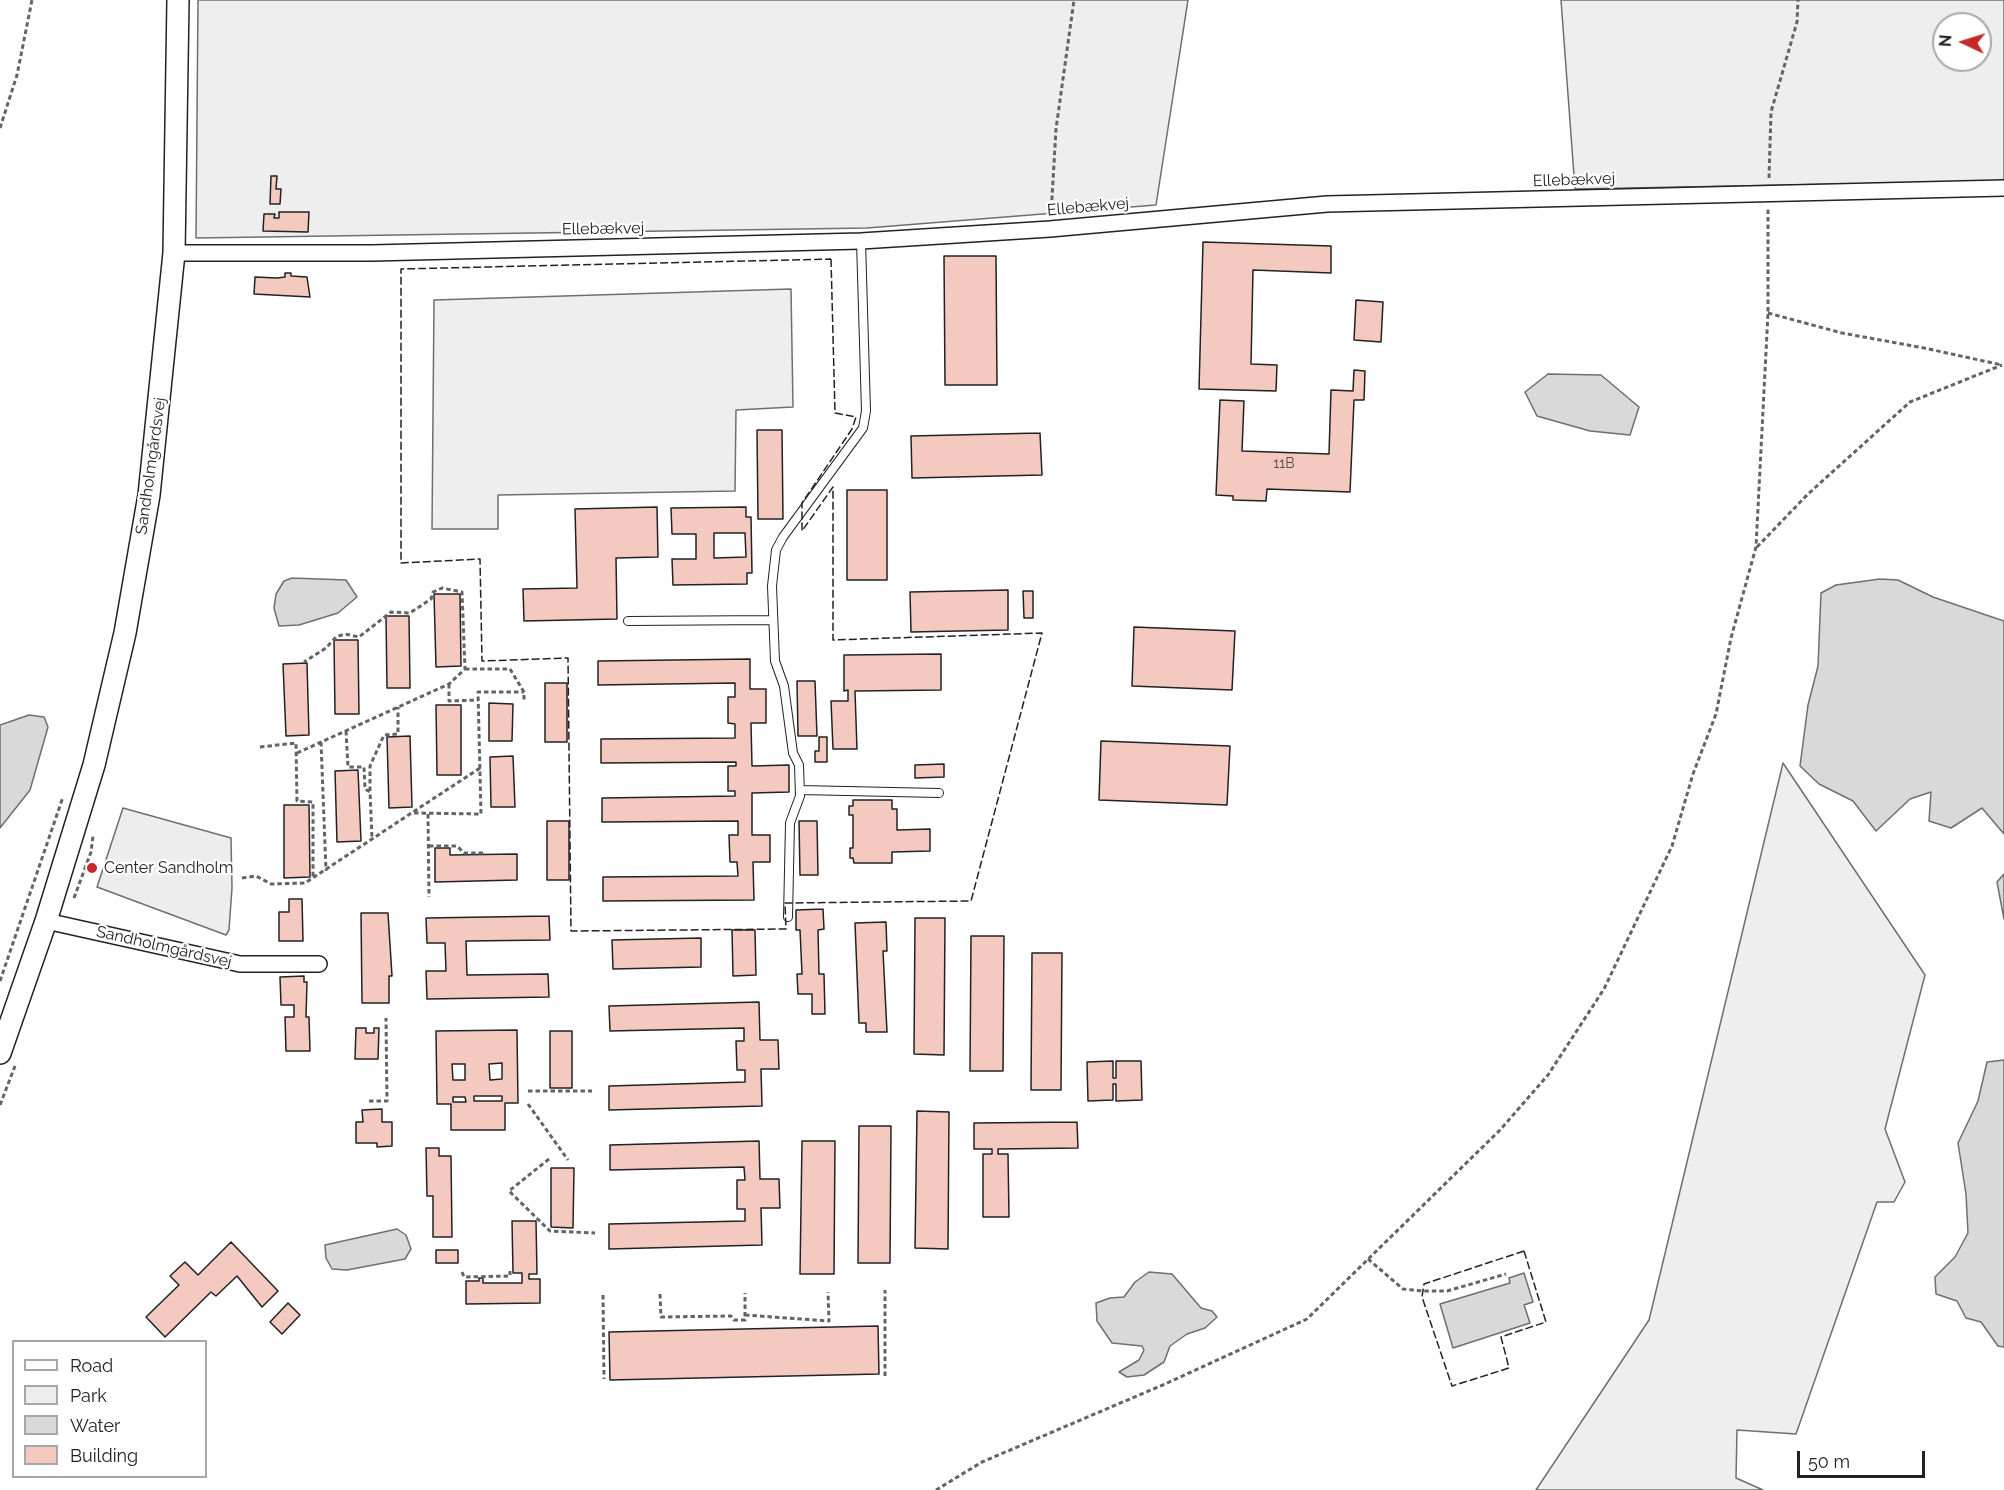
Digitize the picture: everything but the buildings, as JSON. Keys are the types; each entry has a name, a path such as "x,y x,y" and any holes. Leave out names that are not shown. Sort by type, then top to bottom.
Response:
{"street":[{"name":"Sandholmgårdsvej","path":"0,1053 46,921 94,765 125,633 149,495 174,253 178,0"},
{"name":"Ellebækvej","path":"174,253 372,253 861,241 1050,229 1327,204 2004,188"},
{"name":"Sandholmgårdsvej","path":"46,921 240,964 319,964"}],"lane":[{"path":"788,916 790,823 800,790 799,765 793,753 784,686 775,661 772,586 776,550 783,537 863,428 866,411 861,241"},
{"path":"628,621 772,620"},
{"path":"800,790 939,793"}],"path":[{"path":"0,128 17,75 32,0"},
{"path":"1050,229 1056,129 1074,0"},
{"path":"936,1490 982,1462 1165,1384 1307,1318 1521,1106 1548,1075 1604,989 1672,846 1693,774 1716,714 1731,638 1756,547 1768,313 1771,112 1797,22 1798,0"},
{"path":"1768,313 1842,333 2003,365"},
{"path":"1756,547 1808,494 1910,402 2003,365"},
{"path":"303,662 326,648 336,637 345,634 359,637 391,612 410,613 431,599 434,592 449,588 462,592 465,669"},
{"path":"297,753 449,684 465,669 510,669 524,692 524,699"},
{"path":"449,684 449,701 478,700"},
{"path":"412,813 482,814 478,692 524,692"},
{"path":"372,838 370,766 384,735 398,734 398,707"},
{"path":"346,731 348,767 364,767 364,789 369,792"},
{"path":"321,742 326,871"},
{"path":"260,747 296,743 297,801 313,802 313,879"},
{"path":"242,878 256,876 271,884 282,885 305,883 480,768"},
{"path":"0,981 60,805"},
{"path":"428,813 429,897"},
{"path":"429,846 457,846 464,853 485,853"},
{"path":"369,1101 387,1101 386,1018"},
{"path":"528,1091 592,1090"},
{"path":"528,1104 568,1160"},
{"path":"549,1159 509,1191 550,1231 595,1233"},
{"path":"1368,1259 1403,1288 1423,1291 1448,1291 1506,1274"},
{"path":"462,1272 464,1277 510,1276 510,1271"},
{"path":"885,1290 885,1376"},
{"path":"745,1315 829,1321 828,1292"},
{"path":"660,1294 661,1317 731,1316 734,1320 745,1320 745,1293"},
{"path":"603,1295 604,1379"}],"green space":[{"path":"198,0 1188,0 1156,205 867,228 196,238"},
{"path":"1561,0 2004,0 2004,181 1575,189"},
{"path":"791,289 793,407 736,410 735,491 498,495 498,529 432,529 434,300"},
{"path":"1783,763 1925,975 1885,1129 1905,1182 1894,1202 1877,1202 1796,1434 1737,1430 1736,1478 1763,1490 1536,1490 1649,1320"}],"shaded area":[{"path":"123,808 231,838 232,888 229,930 226,935 97,887"}],"water":[{"path":"1548,374 1601,375 1639,407 1630,435 1590,431 1537,416 1525,392"},
{"path":"292,578 346,580 357,597 338,613 299,625 279,626 274,608 276,594 284,581"},
{"path":"1880,579 1898,580 1933,597 2004,621 2004,834 1982,808 1951,828 1929,821 1931,792 1910,799 1876,831 1853,801 1819,784 1800,766 1808,705 1818,666 1821,593 1836,585"},
{"path":"29,715 44,717 48,727 30,790 0,828 0,725"},
{"path":"2004,874 2004,919 1997,882"},
{"path":"2004,1060 2004,1347 1998,1346 1981,1322 1966,1318 1957,1301 1936,1294 1935,1277 1955,1257 1968,1233 1966,1194 1958,1143 1978,1101 1987,1062"},
{"path":"397,1229 406,1235 411,1249 405,1259 347,1270 332,1269 326,1258 325,1245"},
{"path":"1149,1272 1172,1274 1201,1308 1212,1311 1217,1317 1205,1328 1187,1334 1170,1346 1164,1362 1144,1375 1127,1377 1119,1372 1139,1360 1144,1350 1142,1346 1112,1343 1097,1321 1096,1303 1110,1298 1124,1297 1135,1282"},
{"path":"1524,1273 1533,1302 1524,1305 1530,1323 1453,1348 1440,1304 1510,1283 1509,1278"}],"fence":[{"path":"831,259 835,413 856,417 852,429 802,503 802,531 833,487 833,640 1042,633 971,901 785,903 786,929 571,931 568,658 482,661 480,559 401,563 401,269 831,259"},
{"path":"1524,1251 1546,1322 1501,1337 1509,1368 1452,1386 1422,1297 1424,1284 1524,1251"}],"place":[{"name":"Center Sandholm","path":"92,868"}]}
